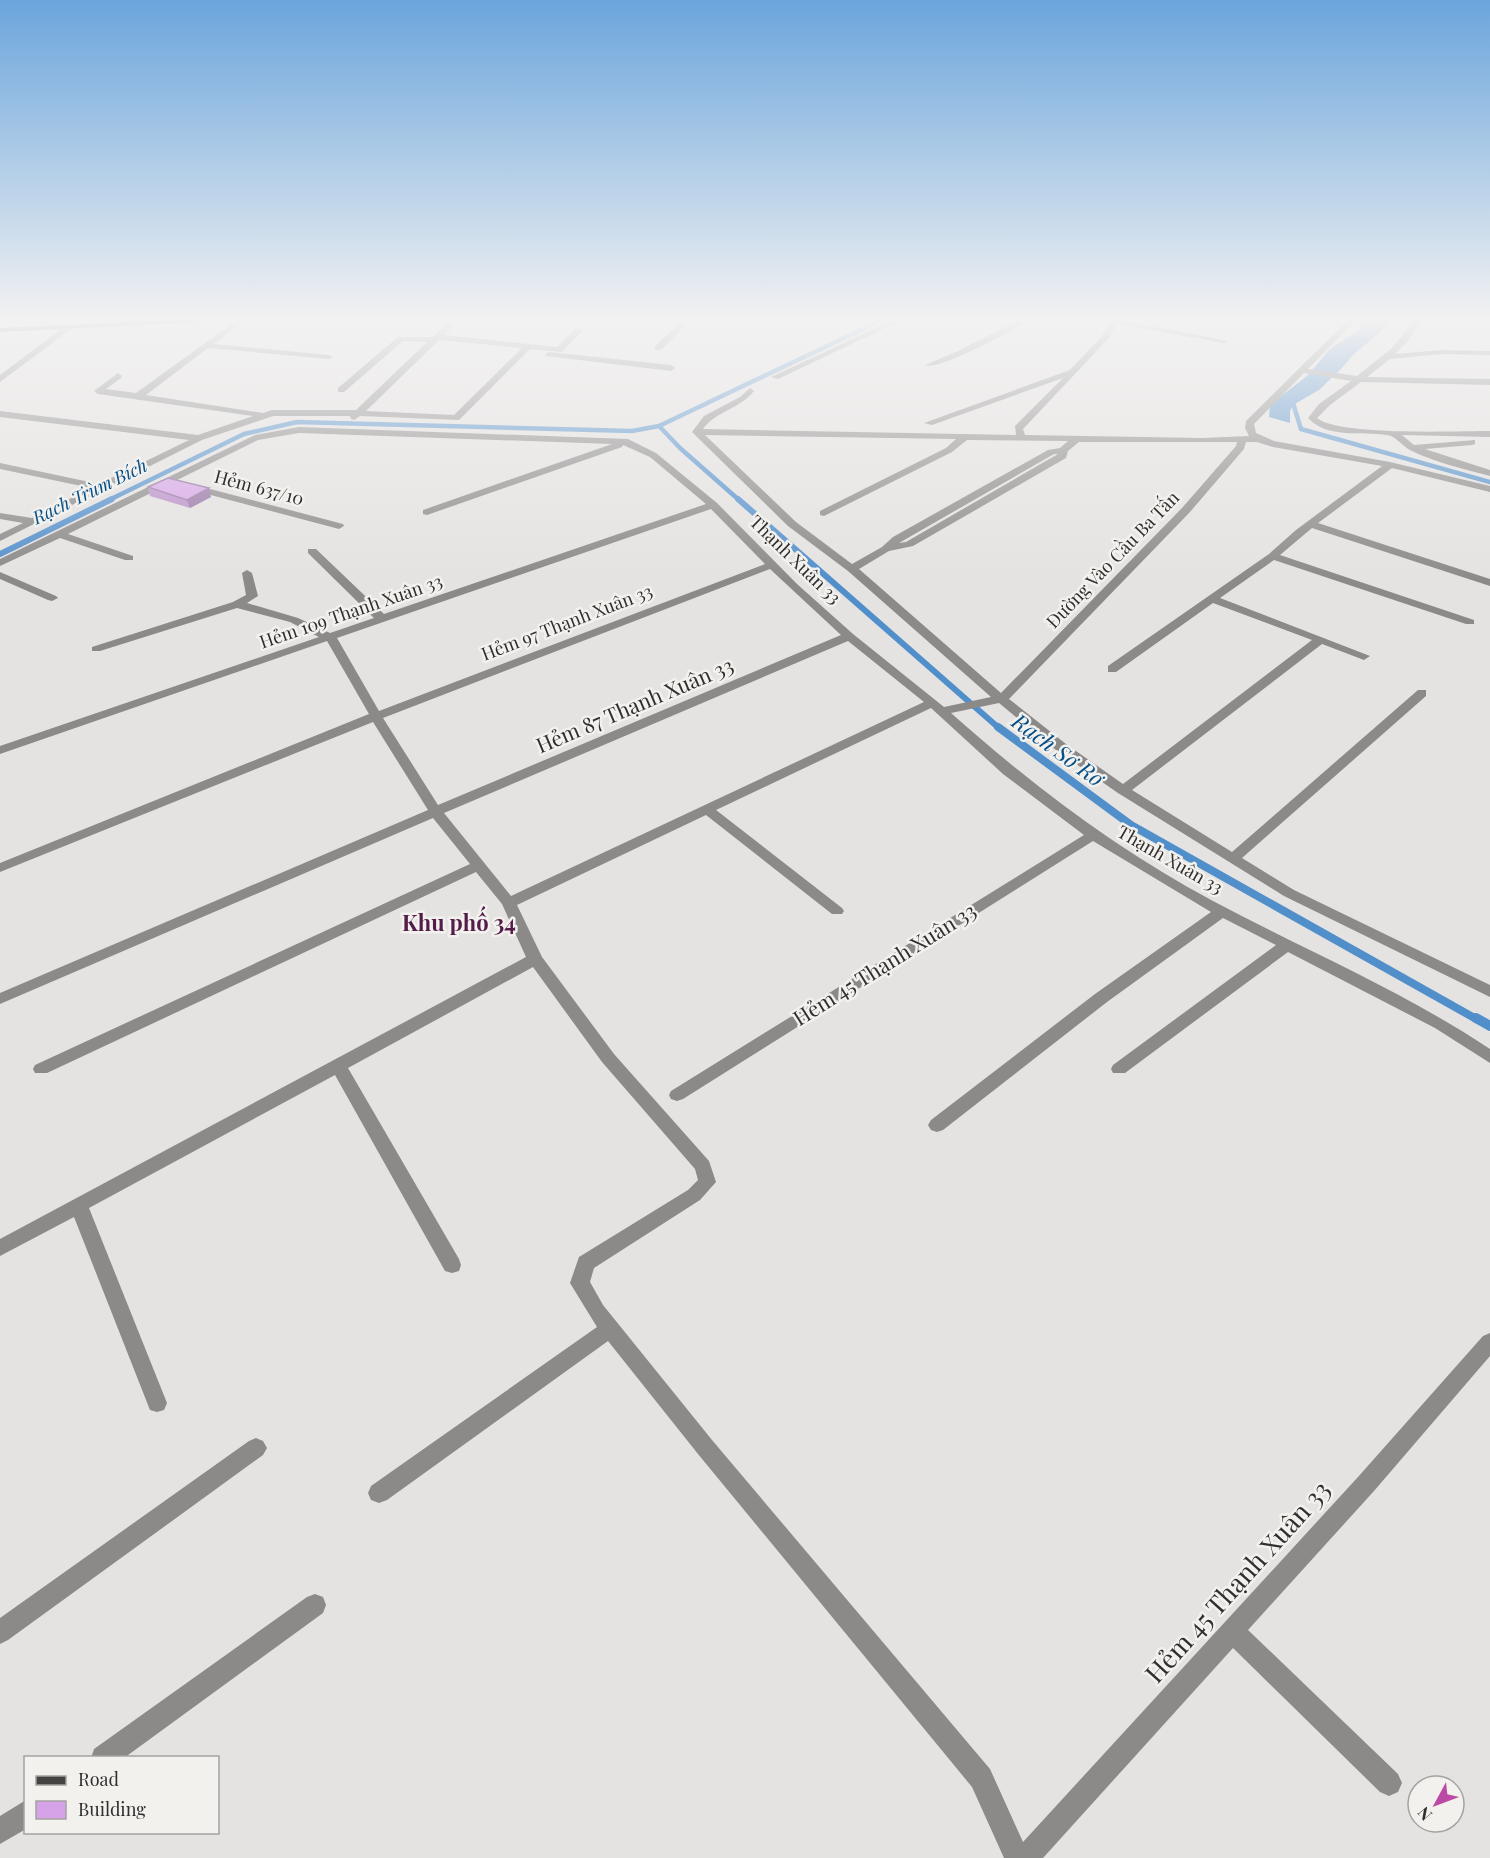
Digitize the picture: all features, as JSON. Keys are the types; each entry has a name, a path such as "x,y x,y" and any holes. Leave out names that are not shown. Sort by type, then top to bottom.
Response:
{"street":[{"path":"205,407 264,416"},
{"path":"339,432 366,407"},
{"path":"0,538 199,438 272,413 359,413 456,418 468,407"},
{"path":"697,432 707,418 728,407"},
{"path":"929,423 974,407"},
{"path":"1022,438 1018,428 1040,407"},
{"path":"1256,439 1250,433 1249,423 1267,407"},
{"path":"1322,407 1312,418 1318,424 1332,429 1490,434"},
{"path":"0,414 199,438"},
{"name":"Thạnh Xuân 33","path":"0,563 255,438 299,430 628,442 653,455 713,505 772,565 849,636 937,707 1008,771 1093,835 1222,911 1441,1024 1490,1057"},
{"path":"697,432 1076,439 1256,439 1390,465 1490,489"},
{"path":"697,432 792,524 852,568 903,616 1061,747 1123,790 1288,893 1490,992"},
{"path":"1393,432 1412,448 1490,472"},
{"path":"824,513 949,450 964,437"},
{"path":"852,568 886,549 907,533 1051,452 1063,450 1076,439"},
{"name":"Đường Vào Cầu Ba Tấn","path":"1002,699 1186,510 1241,447 1242,440"},
{"path":"428,512 628,442"},
{"path":"1412,448 1490,442"},
{"path":"1112,669 1274,556 1311,524 1390,465"},
{"path":"0,466 99,487"},
{"name":"Hẻm 637/10","path":"170,481 339,526"},
{"name":"Hẻm 109 Thạnh Xuân 33","path":"0,750 713,505"},
{"path":"0,516 33,521"},
{"path":"1311,524 1490,583"},
{"path":"60,535 129,558"},
{"path":"312,551 383,620"},
{"path":"1274,556 1470,622"},
{"name":"Hẻm 97 Thạnh Xuân 33","path":"0,868 376,717 772,565"},
{"path":"96,649 237,604 252,596 247,573"},
{"path":"0,575 52,598"},
{"path":"1213,599 1364,656"},
{"path":"237,604 294,620 331,638 376,717 436,812 508,903 535,959 608,1058 703,1166 707,1182 694,1195 586,1263 580,1283 596,1311 705,1447 981,1778 1017,1858"},
{"name":"Hẻm 87 Thạnh Xuân 33","path":"0,999 94,956 849,636"},
{"path":"1123,790 1320,640"},
{"path":"1233,858 1422,693"},
{"path":"508,903 706,809 937,707 1002,699"},
{"path":"706,809 837,911"},
{"name":"Hẻm 45 Thạnh Xuân 33","path":"677,1095 1093,835"},
{"path":"40,1070 479,865"},
{"path":"937,1125 1101,998 1222,911"},
{"path":"1119,1069 1288,944"},
{"path":"0,1248 535,959"},
{"path":"338,1065 452,1265"},
{"path":"79,1205 157,1403"},
{"path":"379,1493 610,1329"},
{"name":"Hẻm 45 Thạnh Xuân 33","path":"1026,1858 1366,1484 1490,1342"},
{"path":"0,1632 256,1448"},
{"path":"106,1756 315,1605"},
{"path":"1232,1631 1389,1783"},
{"path":"0,1831 24,1814"}],"water":[{"path":"1270,407 1292,407 1290,423 1269,417"}],"building":[{"path":"168,478 209,488 187,500 148,487"}],"waterway":[{"name":"Rạch Trùm Bích","path":"659,426 700,407"},
{"path":"1294,407 1301,429 1490,482"},
{"name":"Rạch Trùm Bích","path":"109,500 244,434 297,422 632,431 659,426"},
{"name":"Rạch Sơ Rơ","path":"659,426 680,448 739,500"},
{"name":"Rạch Trùm Bích","path":"0,554 112,499"},
{"name":"Rạch Sơ Rơ","path":"738,499 1000,729"},
{"name":"Rạch Sơ Rơ","path":"998,727 1131,825 1478,1020"},
{"name":"Rạch Sơ Rơ","path":"1476,1018 1490,1026"}],"district":[{"name":"Khu phố 34","path":"459,923"}]}
